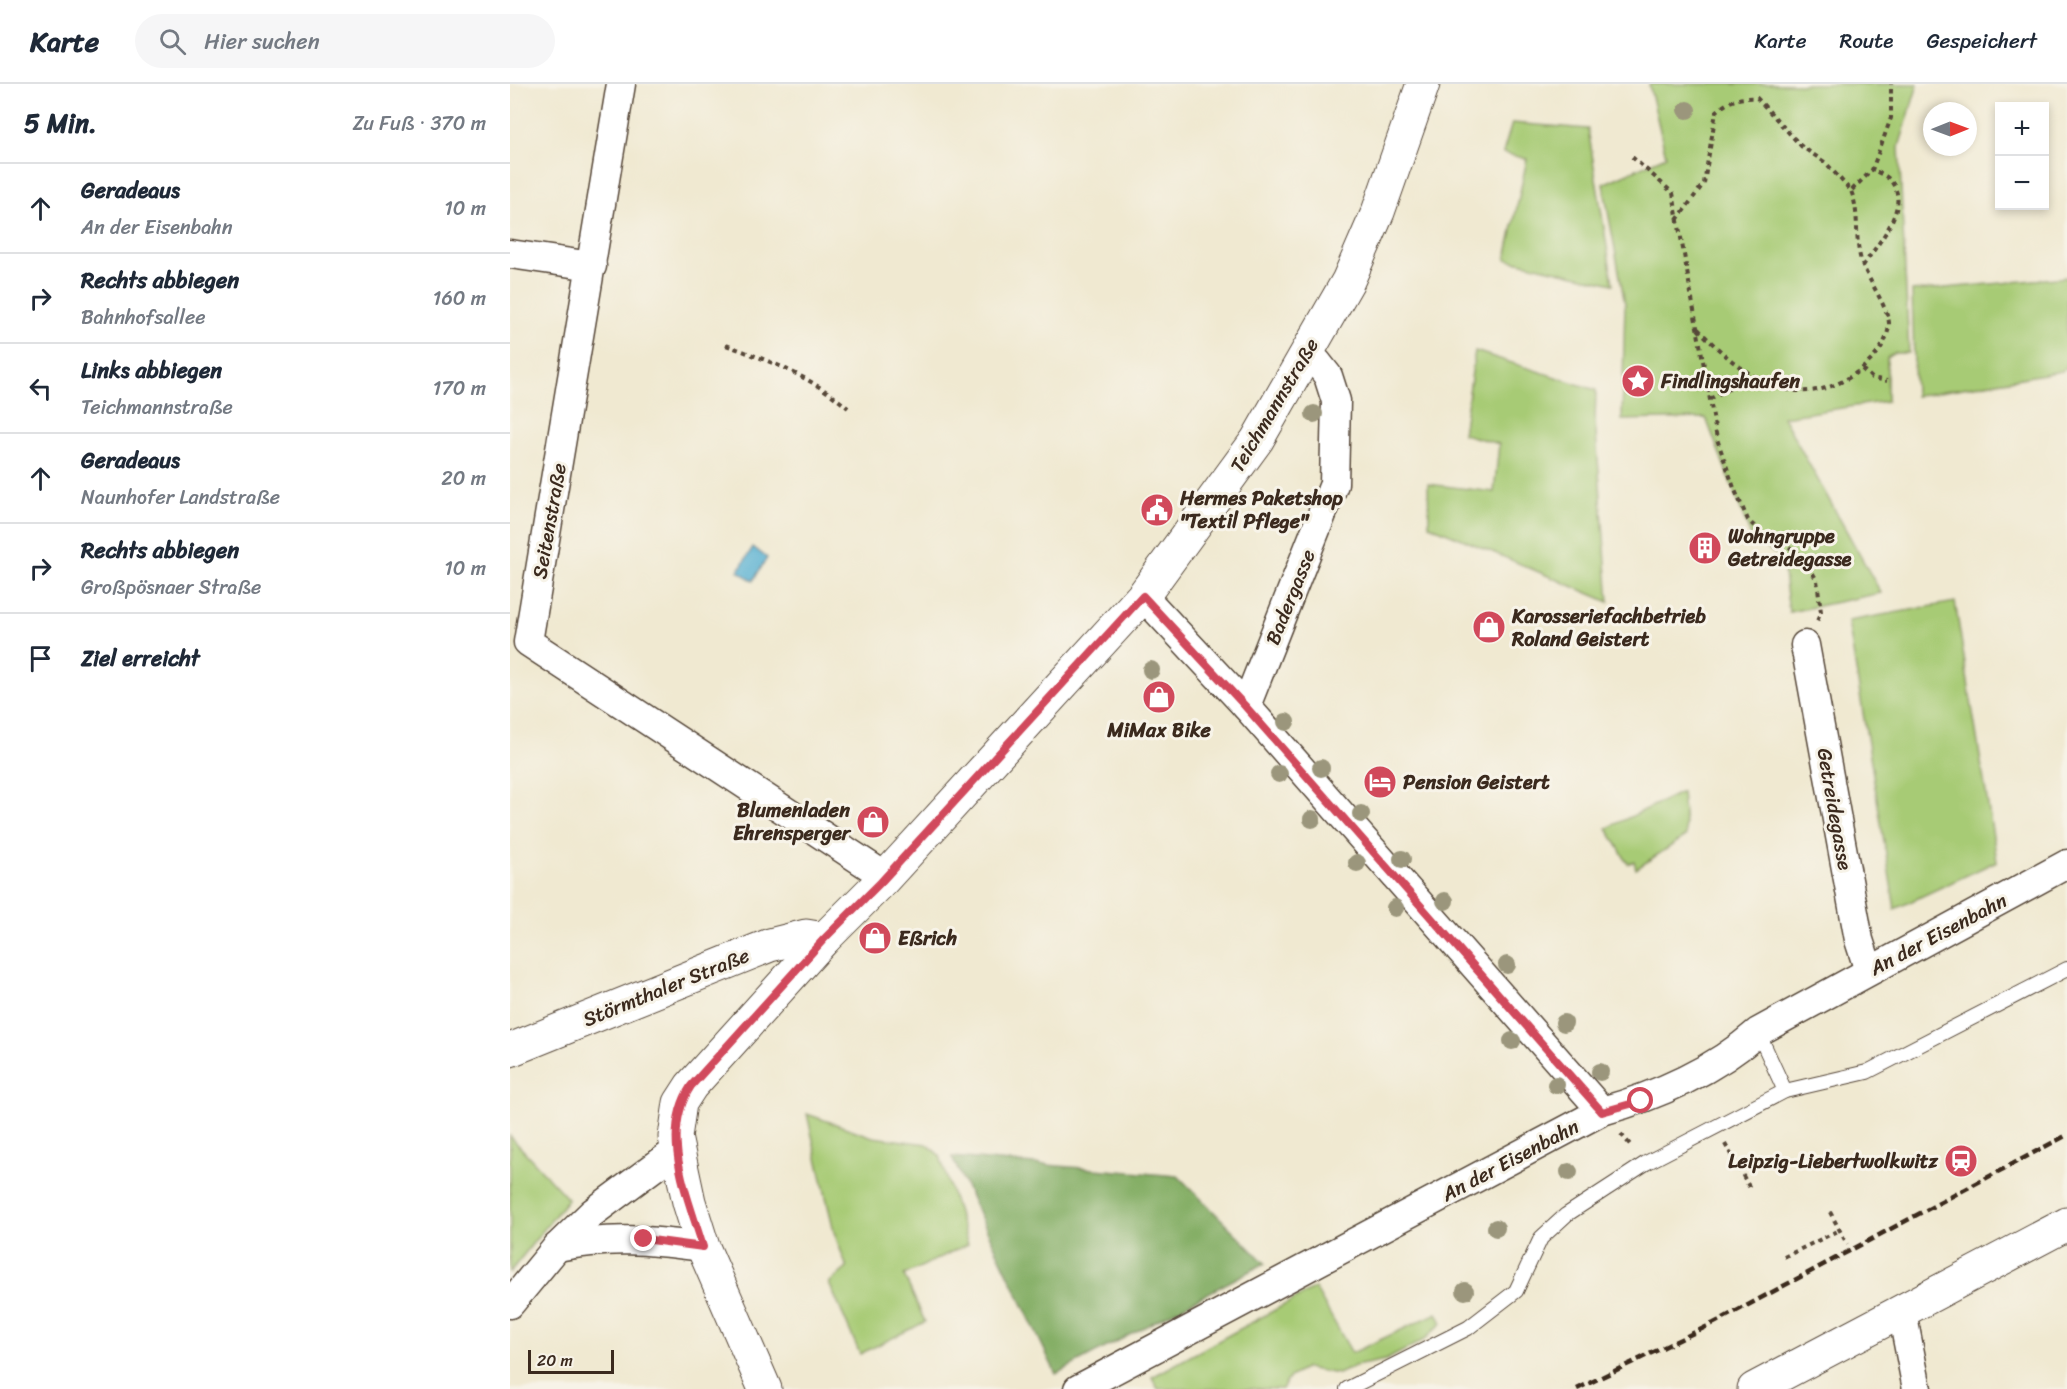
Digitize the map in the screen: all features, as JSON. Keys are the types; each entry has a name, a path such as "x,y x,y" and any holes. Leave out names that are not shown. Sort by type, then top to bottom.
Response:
{"street":[{"name":"Seitenstraße","path":"621,84 592,266 519,640 886,877"},
{"name":"Teichmannstraße","path":"765,1389 703,1247 677,1150 676,1119 680,1103 691,1086 824,939 886,877 1143,596 1257,440 1348,281 1377,212 1423,84"},
{"path":"510,255 592,266"},
{"name":"Badergasse","path":"1245,706 1334,484 1336,401 1328,376 1317,362 1306,354"},
{"path":"1143,596 1245,706 1611,1122"},
{"name":"Getreidegasse","path":"1805,645 1859,940 1869,971"},
{"name":"An der Eisenbahn","path":"1078,1389 1611,1122 1641,1101 1737,1050 1758,1032 2067,864"},
{"name":"Störmthaler Straße","path":"510,1050 770,945 806,936 824,939"},
{"path":"510,1304 557,1247 592,1213 677,1150"},
{"path":"1754,1389 2067,1224"},
{"path":"557,1247 595,1240 644,1239 703,1247"},
{"path":"1902,1312 1917,1389"}],"lane":[{"path":"1347,1389 1468,1328 1516,1291 1541,1238 1558,1222 1646,1163 1785,1091 1867,1072 2067,969"},
{"path":"1758,1032 1785,1091"}],"path":[{"path":"1851,190 1872,170 1891,118 1891,84"},
{"path":"1677,220 1704,183 1716,112 1728,101 1743,97 1757,98 1801,146 1826,163 1851,190 1857,206 1856,242 1863,266 1889,322 1884,346 1862,369 1828,386 1790,392 1750,376 1726,359 1696,328"},
{"path":"1632,156 1673,193 1717,439 1748,520 1760,532 1782,542 1802,556 1817,580 1821,612 1805,645"},
{"path":"1863,266 1898,212 1896,192 1889,179 1872,170"},
{"path":"726,345 786,367 828,391 848,408"},
{"path":"1862,369 1872,378 1887,381"},
{"path":"1710,399 1750,376"},
{"path":"1611,1122 1646,1163"},
{"path":"1731,1154 1751,1190"},
{"path":"1830,1212 1847,1244"},
{"path":"1784,1257 1840,1230"}],"green space":[{"path":"1649,84 1918,84 1899,147 1909,353 1895,353 1887,358 1887,401 1783,417 1881,593 1789,612 1782,558 1752,539 1706,418 1622,420 1625,304 1603,184 1666,156"},
{"path":"1512,123 1588,129 1613,284 1506,259 1527,159 1503,153"},
{"path":"2067,277 2067,367 2062,371 1915,396 1912,291"},
{"path":"1475,351 1596,390 1595,421 1609,602 1429,525 1428,484 1494,492 1499,444 1463,434"},
{"path":"1955,602 1997,861 1895,909 1848,621"},
{"path":"1682,792 1686,836 1636,869 1634,861 1628,864 1607,828"},
{"path":"807,1114 873,1137 927,1144 940,1156 968,1244 904,1275 925,1322 860,1354 829,1283 847,1268 834,1232"},
{"path":"510,1136 568,1199 510,1272"},
{"path":"952,1157 1178,1176 1265,1263 1056,1374"},
{"path":"1315,1288 1352,1353 1437,1313 1442,1323 1424,1340 1386,1360 1355,1366 1338,1374 1306,1368 1290,1377 1282,1389 1158,1389 1152,1377"}],"water":[{"path":"753,547 767,558 753,581 738,571"}],"railway":[{"path":"1577,1389 1714,1323 2067,1135"}],"place":[{"name":"Findlingshaufen","path":"1638,381"},
{"name":"Hermes Paketshop \"Textil Pflege\"","path":"1157,510"},
{"name":"Wohngruppe Getreidegasse","path":"1705,548"},
{"name":"Karosseriefachbetrieb Roland Geistert","path":"1489,627"},
{"name":"MiMax Bike","path":"1159,697"},
{"name":"Pension Geistert","path":"1380,782"},
{"name":"Blumenladen Ehrensperger","path":"873,822"},
{"name":"Eßrich","path":"875,938"},
{"name":"Leipzig-Liebertwolkwitz","path":"1961,1161"}],"route":[{"path":"644,1239 703,1247 689,1202 675,1137 680,1103 691,1086 824,939 886,877 1143,596 1245,706 1602,1112 1641,1101"}]}
